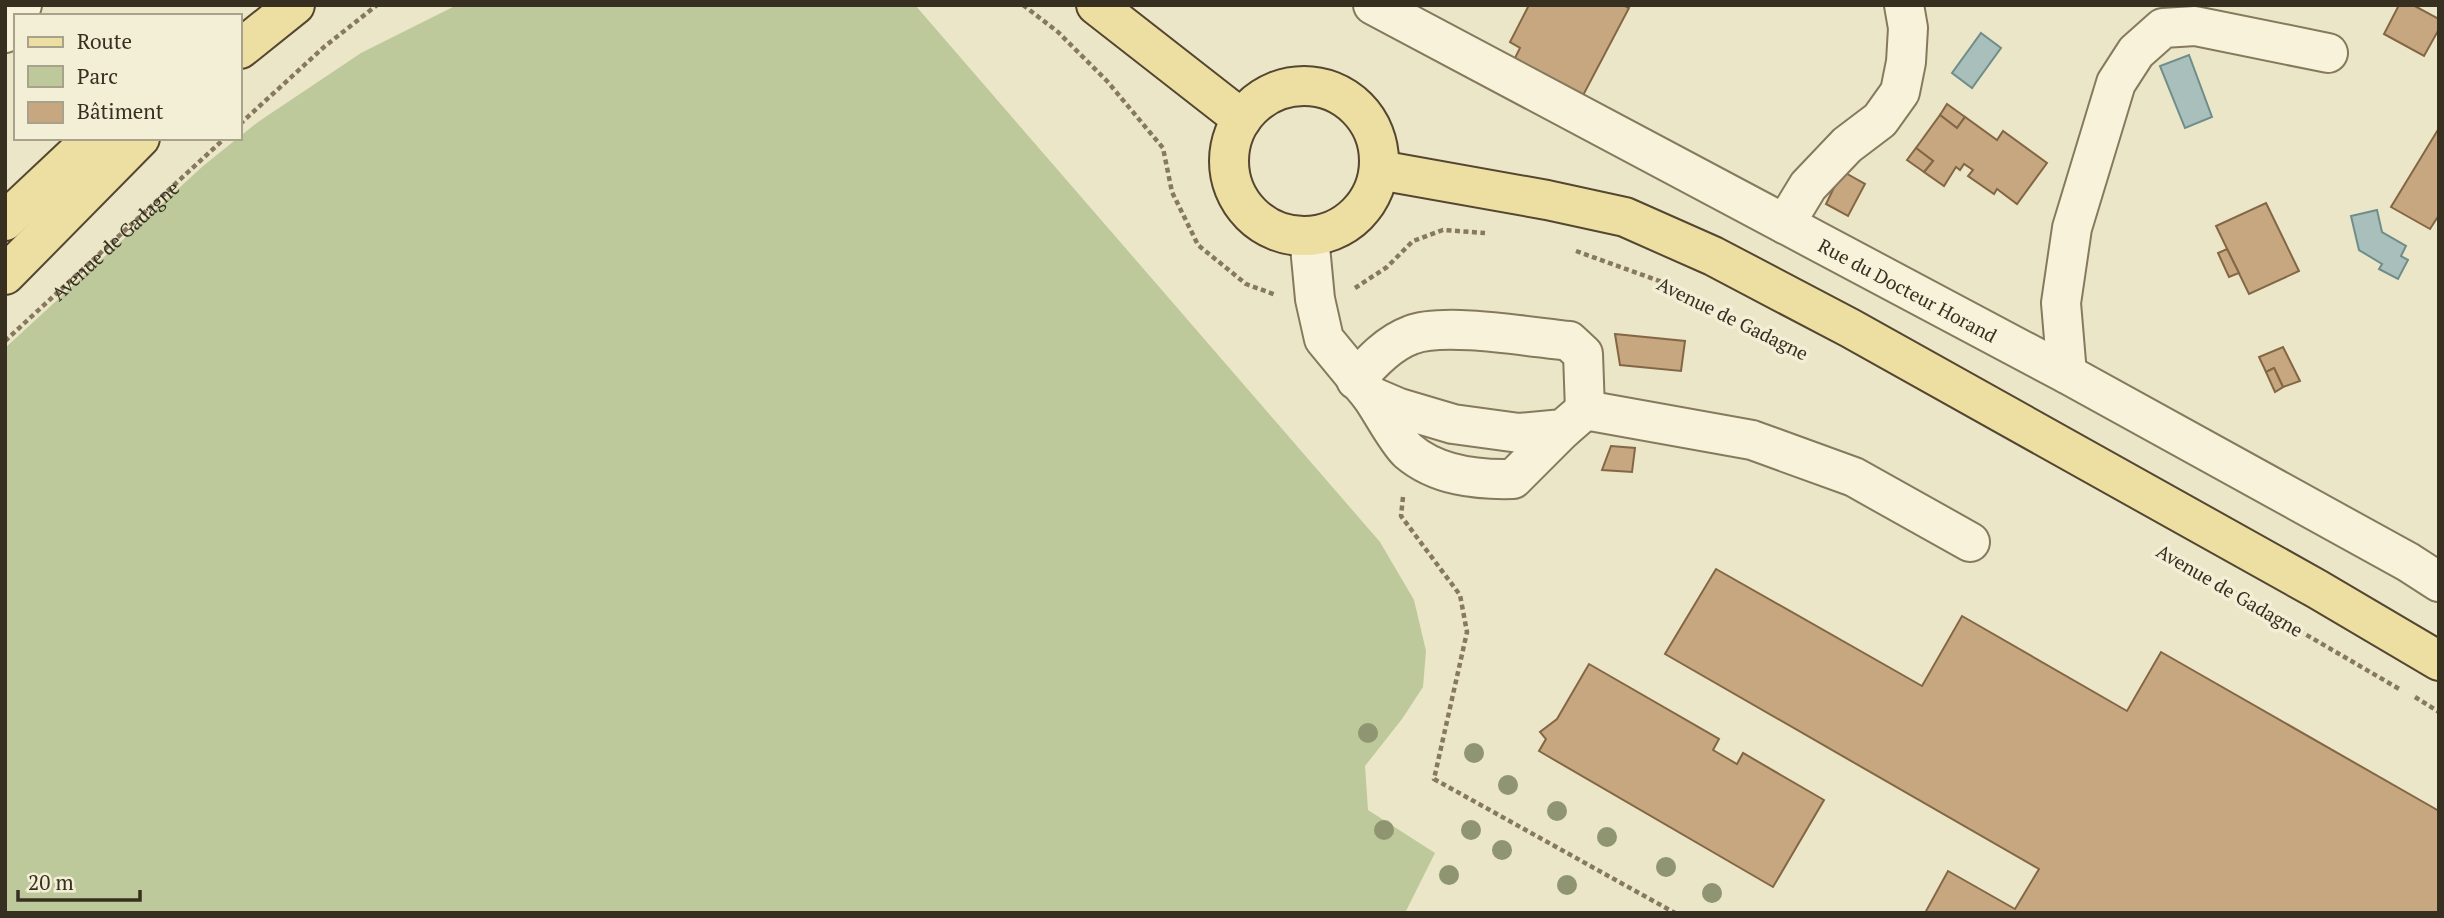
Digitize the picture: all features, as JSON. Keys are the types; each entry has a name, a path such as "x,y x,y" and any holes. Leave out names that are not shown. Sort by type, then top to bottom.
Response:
{"main road":[{"path":"242,47 295,5"},
{"path":"1096,5 1242,119"},
{"path":"1311,86 1348,100 1362,114 1373,131 1379,170 1361,211 1338,229 1309,236 1288,235 1269,228 1252,215 1239,199 1231,179 1229,158 1233,137 1242,119 1255,104 1272,93 1291,87 1311,86"},
{"path":"5,221 91,140"},
{"path":"5,275 139,140"},
{"path":"1379,170 1625,217 1713,256 1910,361 2305,582 2439,661"}],"street":[{"name":"Rue du Docteur Horand","path":"1373,5 2067,374 2408,562 2439,582"},
{"path":"1785,224 1808,186 1847,145 1880,120 1900,92 1909,28 1904,5"},
{"path":"2067,374 2061,303 2072,228 2116,83 2136,52 2163,28 2195,26 2328,52"},
{"path":"1309,236 1315,299 1324,339 1364,388 1407,450 1431,466 1456,475 1486,480 1513,479 1574,420 1583,354 1569,341 1446,329 1411,335 1376,357 1364,388"},
{"path":"1364,388 1399,408 1453,424 1519,433 1574,420 1752,440 1854,477 1970,542"}],"path":[{"path":"242,122 324,47 377,5"},
{"path":"1023,5 1058,32 1107,81 1163,148 1172,192 1198,245 1246,284 1288,299 1315,299 1346,293 1387,267 1413,241 1443,230 1488,233"},
{"name":"Avenue de Gadagne","path":"5,341 223,140"},
{"name":"Avenue de Gadagne","path":"1565,248 1684,290"},
{"path":"1407,450 1401,516 1460,596 1467,632 1434,779 1675,913"},
{"name":"Avenue de Gadagne","path":"2222,586 2439,712"}],"green space":[{"path":"457,5 915,5 1380,542 1414,600 1426,651 1423,687 1365,766 1368,810 1435,853 1405,913 5,913 5,348 203,166 236,140 242,140 242,135 258,122 361,53"}],"water":[{"path":"1981,33 2001,48 1972,88 1952,73"},
{"path":"2189,55 2212,117 2185,128 2160,66"},
{"path":"2377,210 2382,232 2406,246 2401,256 2408,260 2398,279 2379,269 2382,264 2359,250 2351,216"}],"building":[{"path":"1529,5 1623,5 1629,8 1579,103 1511,66 1520,48 1510,42"},
{"path":"2399,5 2413,5 2439,19 2439,29 2424,56 2384,34"},
{"path":"1947,104 1965,117 1957,128 1940,115"},
{"path":"1940,115 1957,128 1965,117 1997,140 2003,131 2047,163 2017,204 1997,189 1994,194 1968,176 1973,170 1964,164 1960,170 1956,167 1944,186 1924,172 1933,161 1916,148"},
{"path":"2439,128 2439,215 2430,229 2391,207"},
{"path":"1916,148 1933,161 1924,172 1907,160"},
{"path":"1842,171 1865,184 1848,216 1826,204"},
{"path":"2266,203 2299,271 2249,294 2216,226"},
{"path":"2227,249 2239,273 2229,277 2218,253"},
{"path":"1615,334 1685,341 1681,371 1620,365"},
{"path":"2283,347 2300,381 2283,387 2274,368 2266,372 2259,357"},
{"path":"2274,368 2283,387 2275,392 2266,372"},
{"path":"1611,446 1635,448 1632,472 1602,470"},
{"path":"1716,569 1922,686 1962,616 2127,711 2161,652 2439,811 2439,913 1925,913 1948,871 2015,909 2039,869 1665,654"},
{"path":"1589,664 1719,739 1713,750 1737,764 1743,753 1824,800 1773,887 1539,751 1546,739 1540,732 1557,719"}]}
